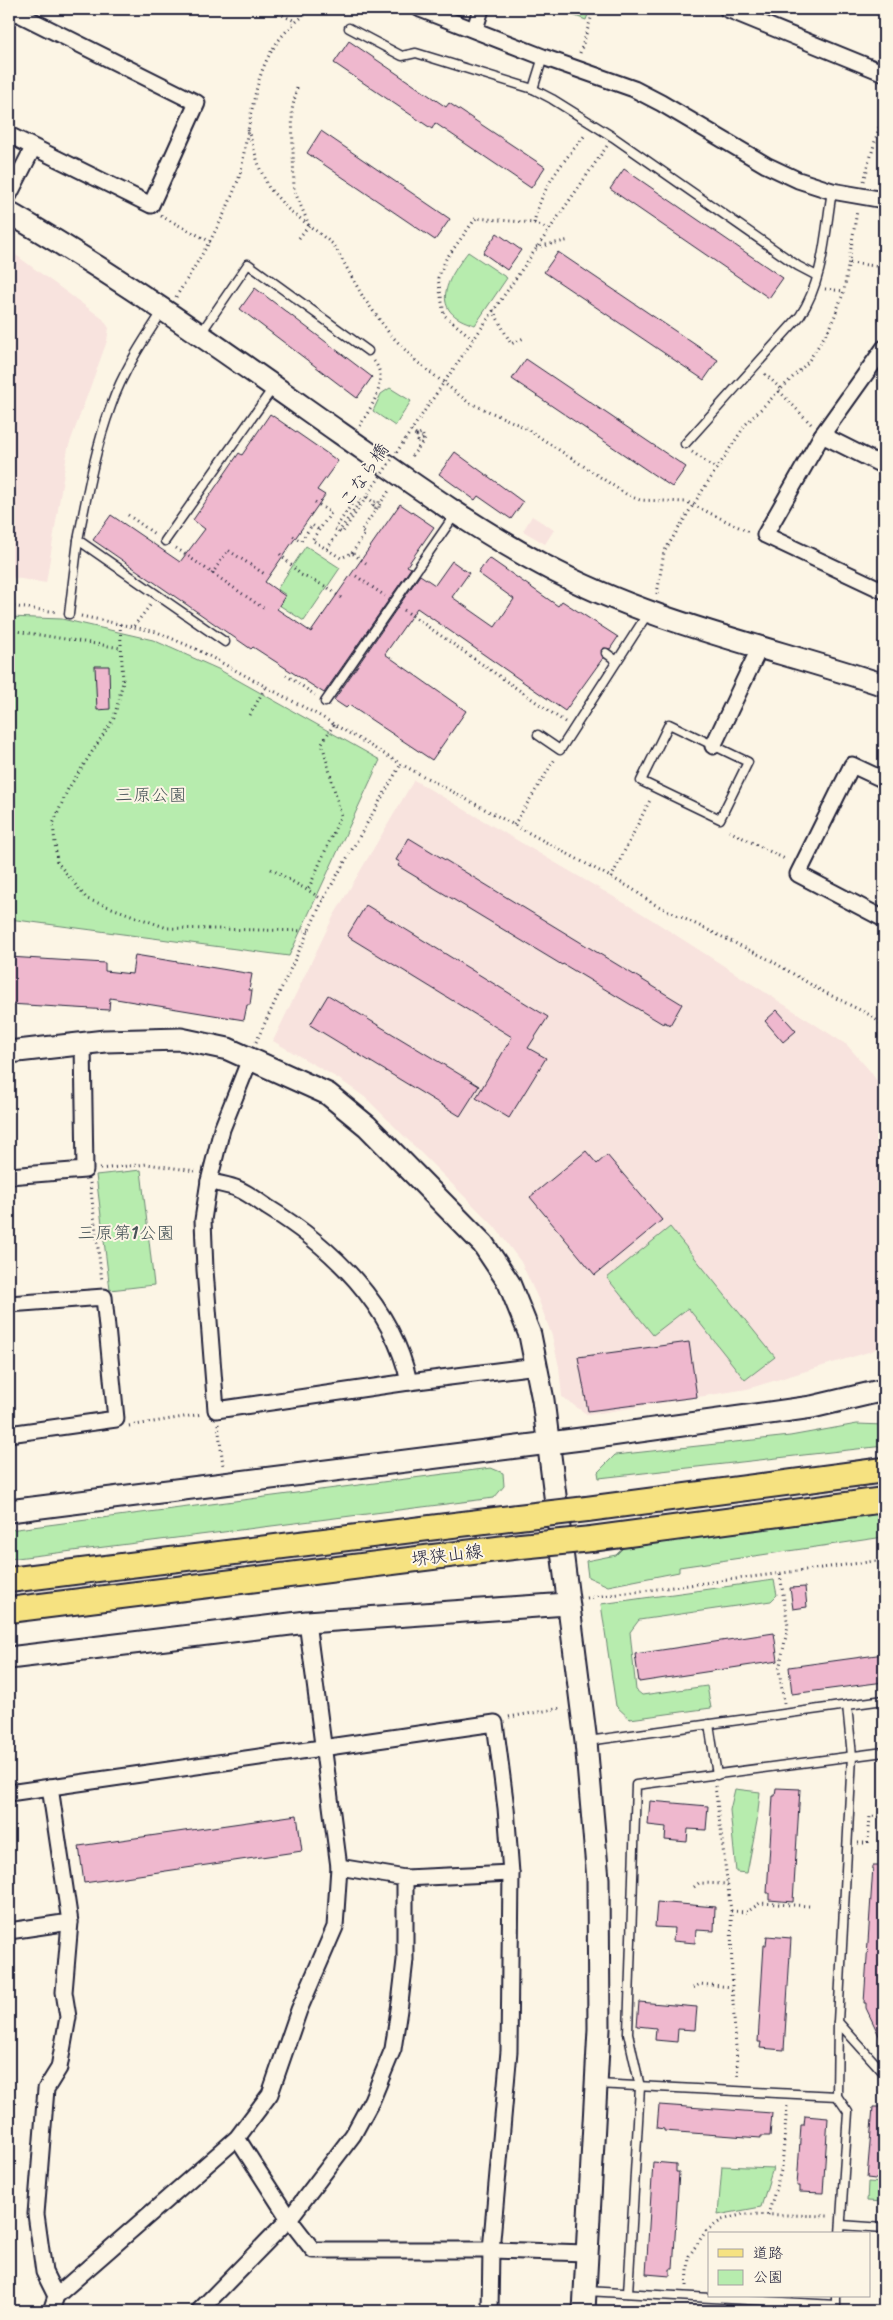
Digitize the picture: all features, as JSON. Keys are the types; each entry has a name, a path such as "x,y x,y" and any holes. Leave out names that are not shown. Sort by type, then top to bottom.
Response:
{"main road":[{"name":"堺狭山線","path":"9,1580 884,1470"},
{"name":"堺狭山線","path":"9,1610 521,1546 591,1539 884,1500"}],"street":[{"path":"9,9 197,103 150,205 9,135"},
{"path":"420,9 543,57 634,89 662,103 766,165 798,180 832,191 884,200"},
{"path":"475,29 482,9"},
{"path":"727,9 884,73"},
{"path":"9,195 33,148"},
{"path":"9,213 169,305 199,335 456,513 545,566 653,604 760,647 884,685"},
{"path":"884,348 822,435 765,535 884,591"},
{"path":"822,435 884,466"},
{"path":"713,746 760,647"},
{"path":"884,780 852,765 798,874 884,919"},
{"path":"9,1052 83,1044 181,1039 228,1050 328,1094 367,1126 483,1244 509,1283 530,1335 538,1366 548,1443 576,1601 586,1742 594,1811 600,1944 584,2301"},
{"path":"9,1176 85,1170 83,1044"},
{"path":"250,1059 222,1130 210,1177 203,1220 204,1270 216,1410 409,1382 538,1366"},
{"path":"210,1177 238,1189 300,1227 346,1268 382,1316 404,1356 409,1382"},
{"path":"9,1304 104,1297 116,1419 9,1434"},
{"path":"9,1511 548,1443 812,1407 884,1390"},
{"path":"9,1658 307,1622 576,1601"},
{"path":"51,2311 56,2296 237,2138 270,2094 299,2010 335,1927 339,1867 307,1622"},
{"path":"9,1793 495,1724 506,1808 511,1873 509,2051 491,2250 490,2311"},
{"path":"50,1787 70,1922 64,1992 68,2017 59,2068 46,2089 36,2214 44,2272 56,2296"},
{"path":"339,1867 405,1878 511,1873"},
{"path":"199,2311 288,2219 353,2135 372,2100 393,2049 405,1960 405,1878"},
{"path":"9,1931 70,1922"},
{"path":"237,2138 288,2219 313,2250 491,2250 586,2253"}],"lane":[{"path":"349,28 402,56 416,53 533,89 613,137 798,266 817,276"},
{"path":"533,89 543,57"},
{"path":"685,444 800,316 811,300 832,191"},
{"path":"199,335 248,264 368,351"},
{"path":"69,614 78,540 90,479 111,405 129,368 169,305"},
{"path":"165,541 274,387"},
{"path":"325,702 456,513"},
{"path":"78,540 225,642"},
{"path":"538,735 560,750 653,604"},
{"path":"606,653 617,661"},
{"path":"669,724 713,746 748,762 720,819 641,781 669,724"},
{"path":"586,1742 884,1700"},
{"path":"847,1705 852,1756 836,2096 848,2112 841,2230 884,2228"},
{"path":"709,1724 716,1775"},
{"path":"628,2293 640,2087 628,2033 636,1785 884,1752"},
{"path":"838,2022 884,2073"},
{"path":"595,2084 836,2096"},
{"path":"584,2301 628,2293 708,2297"},
{"path":"719,2298 836,2305 836,2298"}],"path":[{"path":"269,9 295,21"},
{"path":"169,305 211,242 226,214 238,180 264,61 276,41 295,21 313,9"},
{"path":"575,68 594,9"},
{"path":"297,88 292,110 294,190 309,225"},
{"path":"653,604 664,552 693,505 746,424 808,362 831,326 844,291 850,263 859,197 884,109"},
{"path":"534,223 538,202 563,162 594,125"},
{"path":"248,130 260,169 269,188 288,209 334,245 363,296 389,334 442,384 468,402 524,427 593,470 629,496 640,500 687,502 753,534 765,535"},
{"name":"こなら橋","path":"327,549 361,500 357,496 335,529 342,533 442,384 613,137"},
{"path":"150,205 158,214 211,242"},
{"path":"473,339 444,314 438,278 446,259 476,218 534,223 548,230"},
{"path":"299,238 309,225"},
{"path":"536,247 570,240"},
{"path":"850,263 884,267"},
{"path":"814,287 844,291"},
{"path":"493,310 511,344 526,337"},
{"path":"360,426 374,400 382,375 380,367 368,351"},
{"path":"754,366 780,390 822,435"},
{"path":"411,431 416,435 422,433 424,439 418,440 417,436 422,436 425,439 412,456"},
{"path":"685,444 690,450 717,469"},
{"path":"315,502 331,513 312,540 341,558 352,553 365,534 361,531 389,490"},
{"path":"366,497 372,501 373,508 376,509 379,508 379,502 374,502 373,505 377,508"},
{"path":"128,515 266,610"},
{"path":"293,536 301,541 312,525 319,530"},
{"path":"212,574 228,550 266,575"},
{"path":"352,553 366,563"},
{"path":"280,554 301,575 327,587 341,598"},
{"path":"356,576 573,729"},
{"path":"9,606 69,614 134,626 157,632 196,649 320,716 401,764 611,878 652,903 770,960 820,990 870,1015 884,1026"},
{"path":"134,626 145,611"},
{"path":"120,624 123,682 114,718 68,789 53,824 57,862 87,899 167,928 309,931"},
{"path":"9,630 121,648"},
{"path":"286,676 325,702 320,716"},
{"path":"250,715 266,686"},
{"path":"308,890 341,815 322,743 334,724"},
{"path":"514,825 560,750"},
{"path":"250,1059 257,1039 324,900 401,764"},
{"path":"611,878 656,788"},
{"path":"729,831 801,867"},
{"path":"271,869 324,900"},
{"path":"104,1297 90,1183 85,1170 147,1164 210,1177"},
{"path":"116,1419 127,1426 216,1410 224,1468"},
{"path":"576,1601 884,1560"},
{"path":"780,1574 788,1626 779,1670 785,1714"},
{"path":"495,1724 504,1718 566,1708"},
{"path":"716,1775 731,1911 732,1987 738,2065 738,2092"},
{"path":"848,1843 868,1844 870,1816 884,1817"},
{"path":"694,1886 699,1883 728,1884"},
{"path":"731,1911 747,1912 760,1902 810,1906"},
{"path":"693,1988 700,1984 732,1987"},
{"path":"768,2215 782,2167 787,2094"},
{"path":"686,2296 690,2256 706,2231 722,2220 744,2214 842,2217"}],"shaded area":[{"path":"9,250 103,319 109,328 107,341 68,448 46,583 9,577"},
{"path":"532,516 554,530 545,544 523,531"},
{"path":"414,780 643,914 847,1045 870,1071 884,1091 884,1344 872,1351 747,1389 588,1415 562,1397 559,1367 552,1336 539,1301 521,1262 494,1226 366,1098 339,1079 273,1041 333,917"}],"green space":[{"path":"556,9 590,9 586,20"},
{"path":"468,252 507,278 475,325 460,319 451,312 446,303 448,284 453,273"},
{"path":"390,388 411,401 395,426 373,411 381,394"},
{"path":"306,546 340,568 304,621 279,605 286,595 277,589"},
{"name":"三原公園","path":"9,617 62,619 153,640 218,669 380,760 289,956 9,919"},
{"name":"三原第1公園","path":"141,1170 154,1285 110,1290 96,1175"},
{"path":"670,1227 775,1357 745,1380 688,1308 653,1335 607,1278"},
{"path":"857,1424 884,1425 884,1446 599,1478 598,1472 615,1455 790,1436"},
{"path":"491,1468 503,1473 504,1486 494,1498 9,1559 9,1530"},
{"path":"884,1513 884,1537 679,1567 679,1572 608,1586 588,1577 586,1561 616,1555 624,1547"},
{"path":"774,1580 777,1595 771,1601 639,1620 630,1632 636,1690 642,1695 707,1686 711,1708 630,1719 616,1706 601,1604"},
{"path":"735,1789 760,1792 757,1821 747,1873 736,1872 730,1810"},
{"path":"722,2166 773,2168 761,2207 718,2215"},
{"path":"868,2182 884,2183 884,2202 867,2201"}],"building":[{"path":"349,41 446,107 449,103 545,167 531,188 435,123 432,129 334,63"},
{"path":"321,131 450,219 435,240 307,153"},
{"path":"624,169 783,278 769,298 610,189"},
{"path":"497,233 521,250 507,270 483,253"},
{"path":"558,252 718,360 704,380 544,272"},
{"path":"255,288 372,377 357,398 240,309"},
{"path":"526,359 686,467 672,487 512,379"},
{"path":"270,414 338,461 317,490 325,495 265,582 285,596 277,609 311,632 400,504 434,527 407,566 411,568 324,693 253,647 251,649 93,540 111,515 180,562 205,529 193,520 239,453 242,455"},
{"path":"455,452 523,502 511,519 478,496 475,500 439,474"},
{"path":"489,558 558,606 562,601 618,637 610,649 604,648 601,650 603,658 565,711 417,608 385,654 466,711 432,760 349,705 346,708 334,700 420,575 435,585 452,561 469,573 452,597 495,627 514,599 478,573"},
{"path":"95,666 109,666 110,709 97,710"},
{"path":"409,838 682,1004 670,1025 664,1022 663,1024 562,965 398,866 400,862 396,860"},
{"path":"366,905 548,1017 528,1048 546,1058 509,1118 476,1098 512,1037 347,936"},
{"path":"135,955 252,974 249,990 252,990 250,1005 247,1005 244,1020 110,998 109,1010 9,1004 9,957 105,963 105,971 132,974"},
{"path":"328,995 479,1086 460,1116 310,1025"},
{"path":"777,1010 796,1031 783,1042 765,1021"},
{"path":"586,1151 597,1164 607,1155 662,1220 595,1275 530,1197"},
{"path":"689,1342 697,1397 588,1411 578,1357"},
{"path":"805,1587 807,1607 793,1609 790,1588"},
{"path":"774,1633 778,1661 639,1682 635,1654"},
{"path":"884,1654 884,1682 792,1694 789,1667"},
{"path":"776,1788 800,1789 793,1902 769,1900 769,1893 767,1893 773,1796 775,1796"},
{"path":"650,1801 708,1806 706,1830 688,1829 687,1842 665,1840 666,1827 648,1825"},
{"path":"297,1815 302,1851 84,1883 79,1846"},
{"path":"873,1866 884,1866 884,2046 866,2008 866,2003 864,2003"},
{"path":"657,1902 715,1907 714,1931 696,1930 695,1943 673,1941 674,1928 655,1927"},
{"path":"767,1936 791,1938 784,2050 760,2048 761,2042 758,2042 764,1945 766,1945"},
{"path":"639,2002 697,2007 695,2030 678,2029 677,2042 655,2040 656,2028 637,2026"},
{"path":"659,2105 772,2113 770,2136 761,2136 761,2138 664,2131 664,2129 657,2128"},
{"path":"873,2107 884,2107 884,2180 867,2178"},
{"path":"805,2116 828,2118 823,2193 800,2192 800,2186 797,2186 801,2125 804,2125"},
{"path":"653,2162 676,2164 676,2172 679,2172 673,2269 670,2269 670,2276 646,2274"}]}
